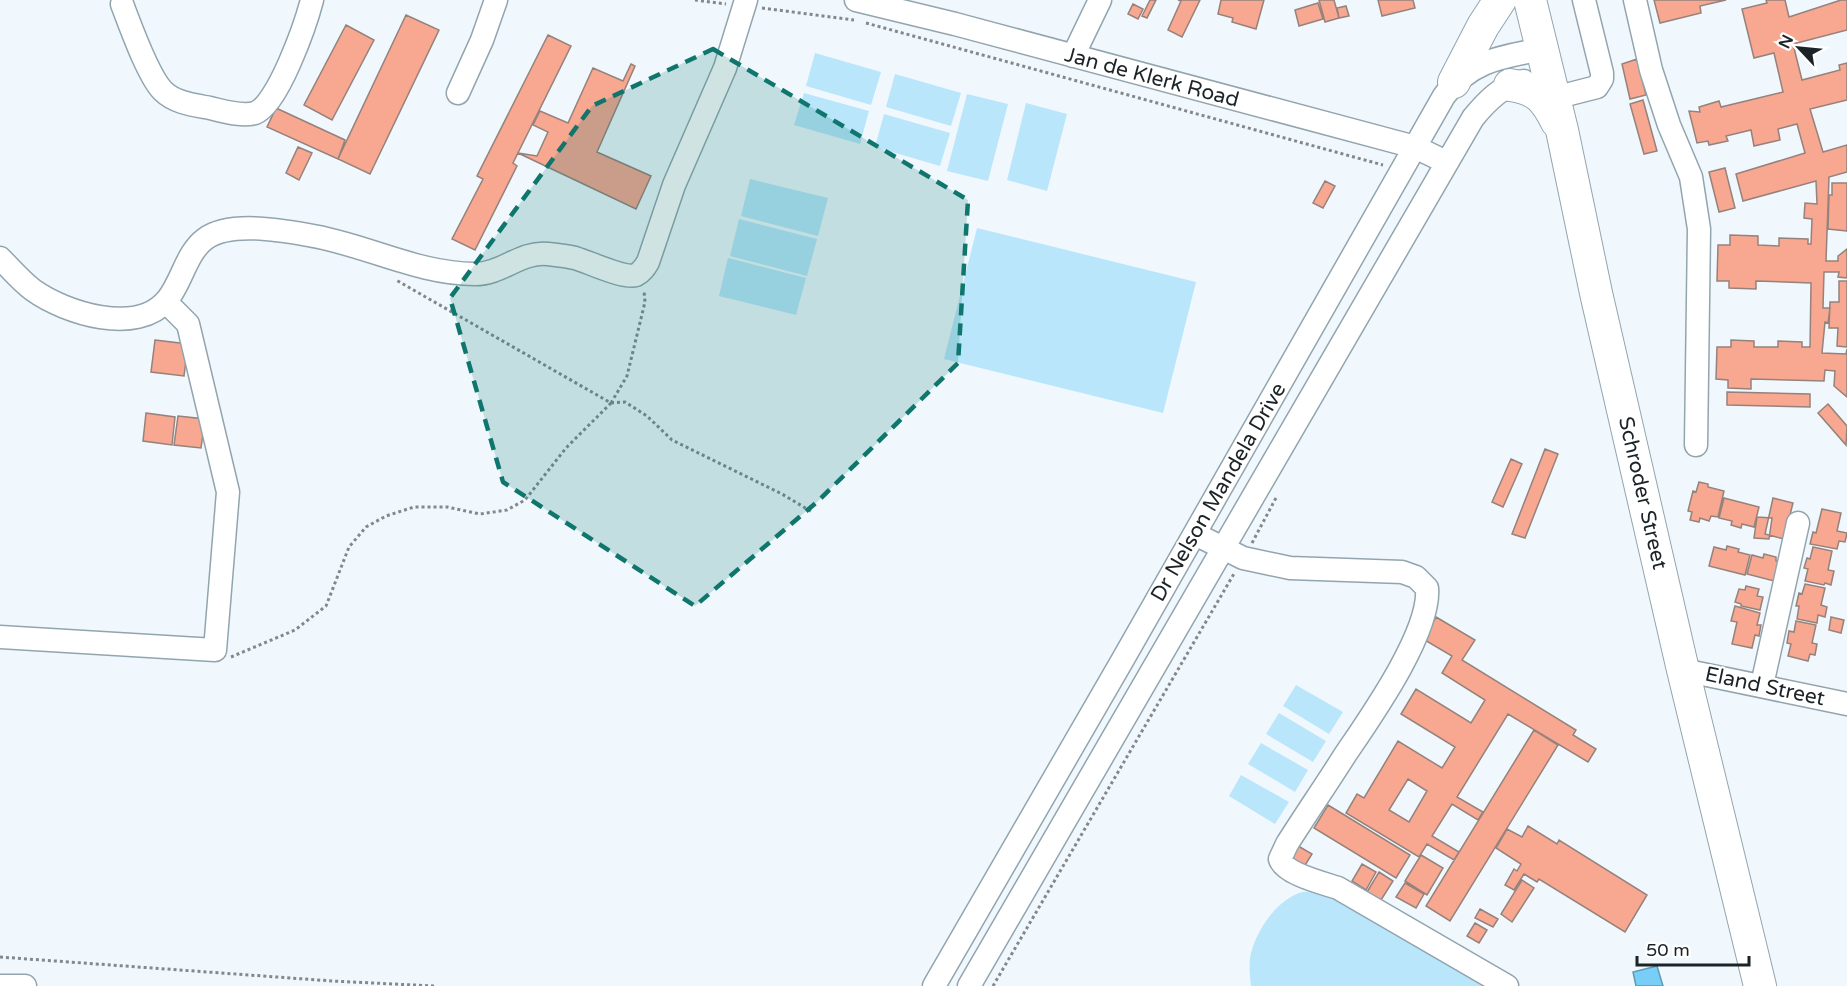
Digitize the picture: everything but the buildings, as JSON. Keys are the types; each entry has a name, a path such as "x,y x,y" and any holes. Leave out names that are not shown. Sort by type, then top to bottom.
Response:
{"highway":[{"path":"1455,82 1480,32 1500,0"},
{"name":"Schroder Street","path":"1530,0 1562,130 1596,293 1683,669 1760,986"},
{"path":"1510,85 1529,89 1539,95 1562,130"}],"street":[{"path":"122,4 146,61 163,91 183,102 246,114 258,112 273,95 288,67 312,0"},
{"path":"458,93 482,40 496,0"},
{"name":"Jan de Klerk Road","path":"856,0 956,24 1415,147 1446,162"},
{"path":"1073,56 1100,0"},
{"path":"1549,74 1597,87 1602,79 1584,0"},
{"path":"1635,0 1651,70 1669,125 1691,177 1699,230 1696,445"},
{"path":"0,258 34,290 62,306 80,313 112,318 136,318 153,312 166,302 176,288 198,245 205,238 216,233 239,229 309,235 361,248 424,269 447,272 477,274 494,272 525,256 537,253 575,258 622,274 637,274 648,261 674,185 725,68 745,3"},
{"name":"Dr Nelson Mandela Drive","path":"934,986 1195,534 1436,108 1455,82 1485,62 1502,57 1549,74"},
{"name":"Dr Nelson Mandela Drive","path":"969,986 1473,118 1495,95 1510,85 1549,74"},
{"path":"0,637 215,650 228,492 188,324 166,302"},
{"path":"1762,686 1798,523"},
{"path":"1195,534 1243,558 1290,568 1402,572 1416,577 1427,588 1428,603 1425,612 1388,691 1287,844 1280,859 1281,864 1310,879 1338,888 1507,986"},
{"name":"Eland Street","path":"1683,669 1847,704"},
{"path":"0,986 25,986"}],"path":[{"path":"695,0 745,3 853,20 1386,166"},
{"path":"215,650 225,659 295,630 326,606 349,548 366,527 386,516 414,507 447,507 480,514 507,510 525,500 566,448 611,403 627,376 645,302 641,272"},
{"path":"393,279 611,403 625,402 647,416 672,441 782,494 812,512"},
{"path":"0,957 332,981 434,986"}],"highlighted area":[{"path":"713,49 968,200 958,363 817,502 695,606 503,482 450,298 592,106"}],"shaded area":[{"path":"815,53 881,72 871,105 806,86"},
{"path":"895,74 961,93 951,126 886,107"},
{"path":"804,93 869,111 860,144 794,125"},
{"path":"967,94 1008,104 988,181 947,171"},
{"path":"1026,103 1067,114 1047,191 1007,180"},
{"path":"884,114 950,133 940,166 875,147"},
{"path":"750,179 828,198 818,236 741,216"},
{"path":"739,219 817,239 807,276 730,256"},
{"path":"977,228 1196,282 1163,413 944,359"},
{"path":"728,258 806,278 796,315 719,296"},
{"path":"1296,685 1343,712 1329,734 1283,706"},
{"path":"1279,713 1326,741 1313,762 1266,734"},
{"path":"1261,743 1308,770 1295,792 1248,764"},
{"path":"1241,775 1289,802 1275,824 1229,796"},
{"path":"1321,891 1486,986 1251,986 1252,948 1268,918 1284,901 1293,896 1303,892"}],"water":[{"path":"1657,966 1663,986 1636,986 1633,972"}]}
